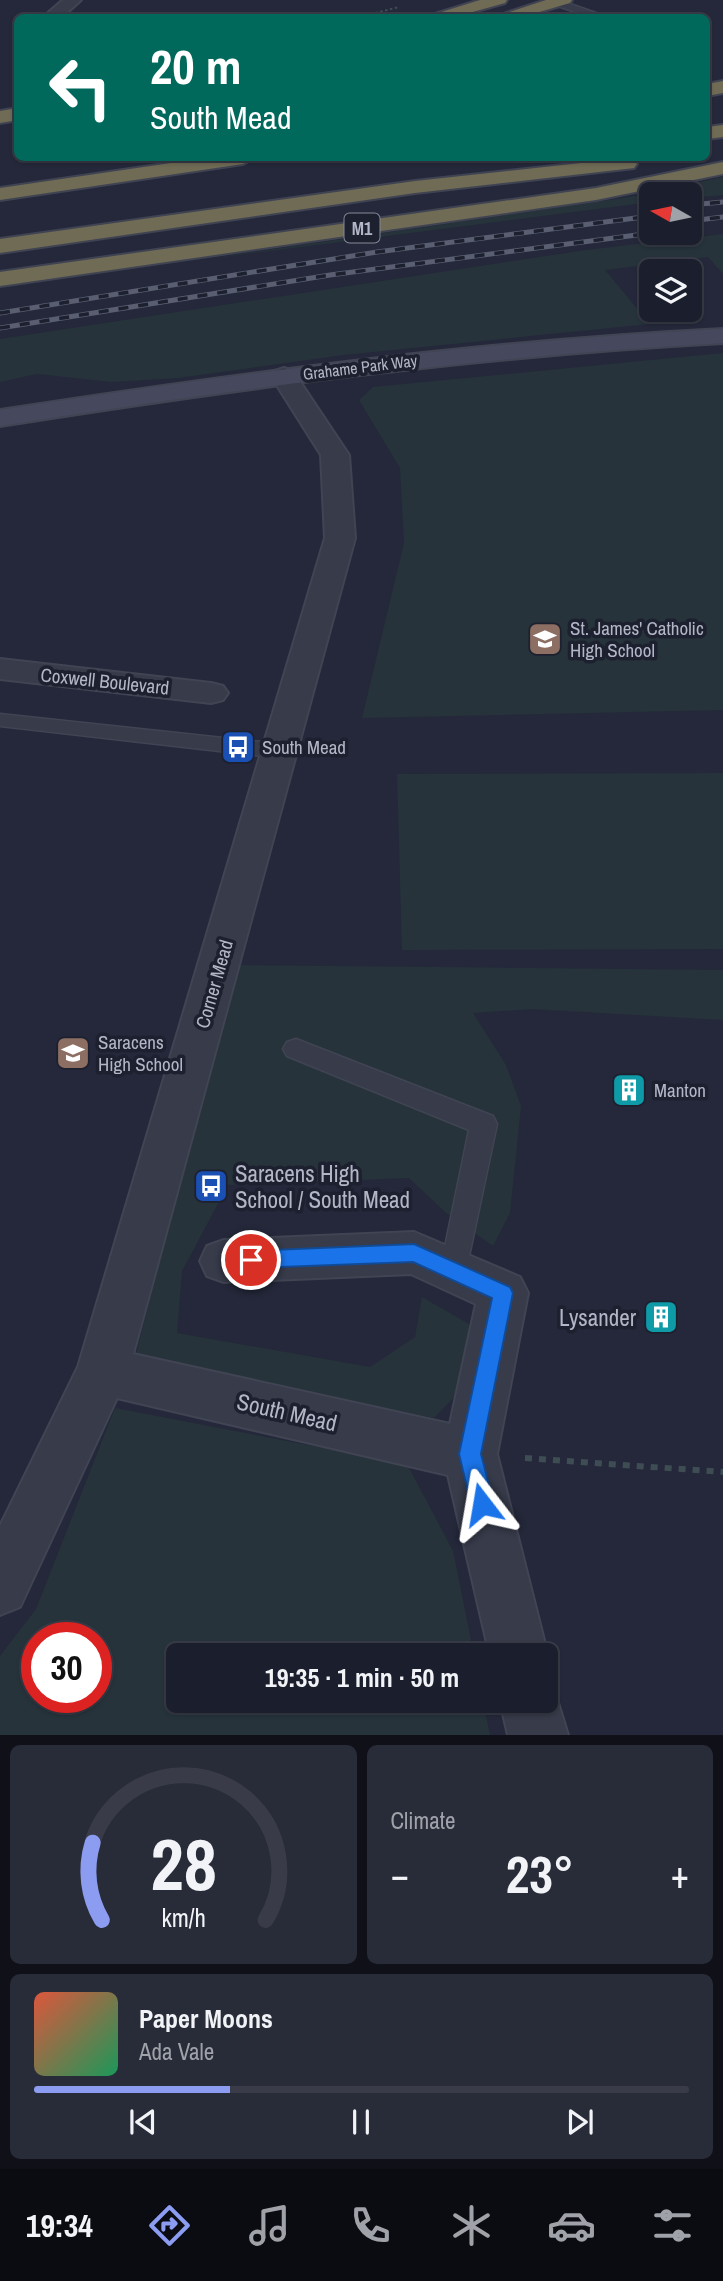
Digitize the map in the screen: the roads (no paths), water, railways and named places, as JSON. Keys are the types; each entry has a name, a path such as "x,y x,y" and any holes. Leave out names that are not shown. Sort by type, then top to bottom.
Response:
{"highway":[{"path":"445,14 499,0"},
{"path":"513,14 560,1"},
{"path":"0,194 223,161"},
{"name":"M1","path":"0,246 415,187 660,161"},
{"name":"M1","path":"0,279 596,194 723,168"}],"street":[{"path":"56,14 73,0"},
{"name":"Grahame Park Way","path":"0,418 284,376 468,354 723,336"},
{"name":"Corner Mead","path":"0,1587 103,1371 340,538 335,455 284,376"},
{"name":"Coxwell Boulevard","path":"0,669 211,692"},
{"path":"224,1261 414,1253 503,1293 470,1454 516,1643"},
{"name":"South Mead","path":"103,1371 470,1454"},
{"path":"533,1713 538,1735"}],"lane":[{"path":"560,1 594,14"},
{"path":"0,720 280,751"},
{"path":"296,1049 484,1124 454,1271"}],"railway":[{"path":"702,204 723,202"},
{"path":"702,220 723,217"},
{"path":"0,313 377,252 639,218"},
{"path":"0,328 330,275 639,235"}],"place":[{"name":"St. James' Catholic High School","path":"545,639"},
{"name":"South Mead","path":"238,747"},
{"name":"Saracens High School","path":"73,1053"},
{"name":"Manton","path":"629,1090"},
{"name":"Saracens High School / South Mead","path":"211,1186"},
{"name":"Lysander","path":"661,1317"}]}
